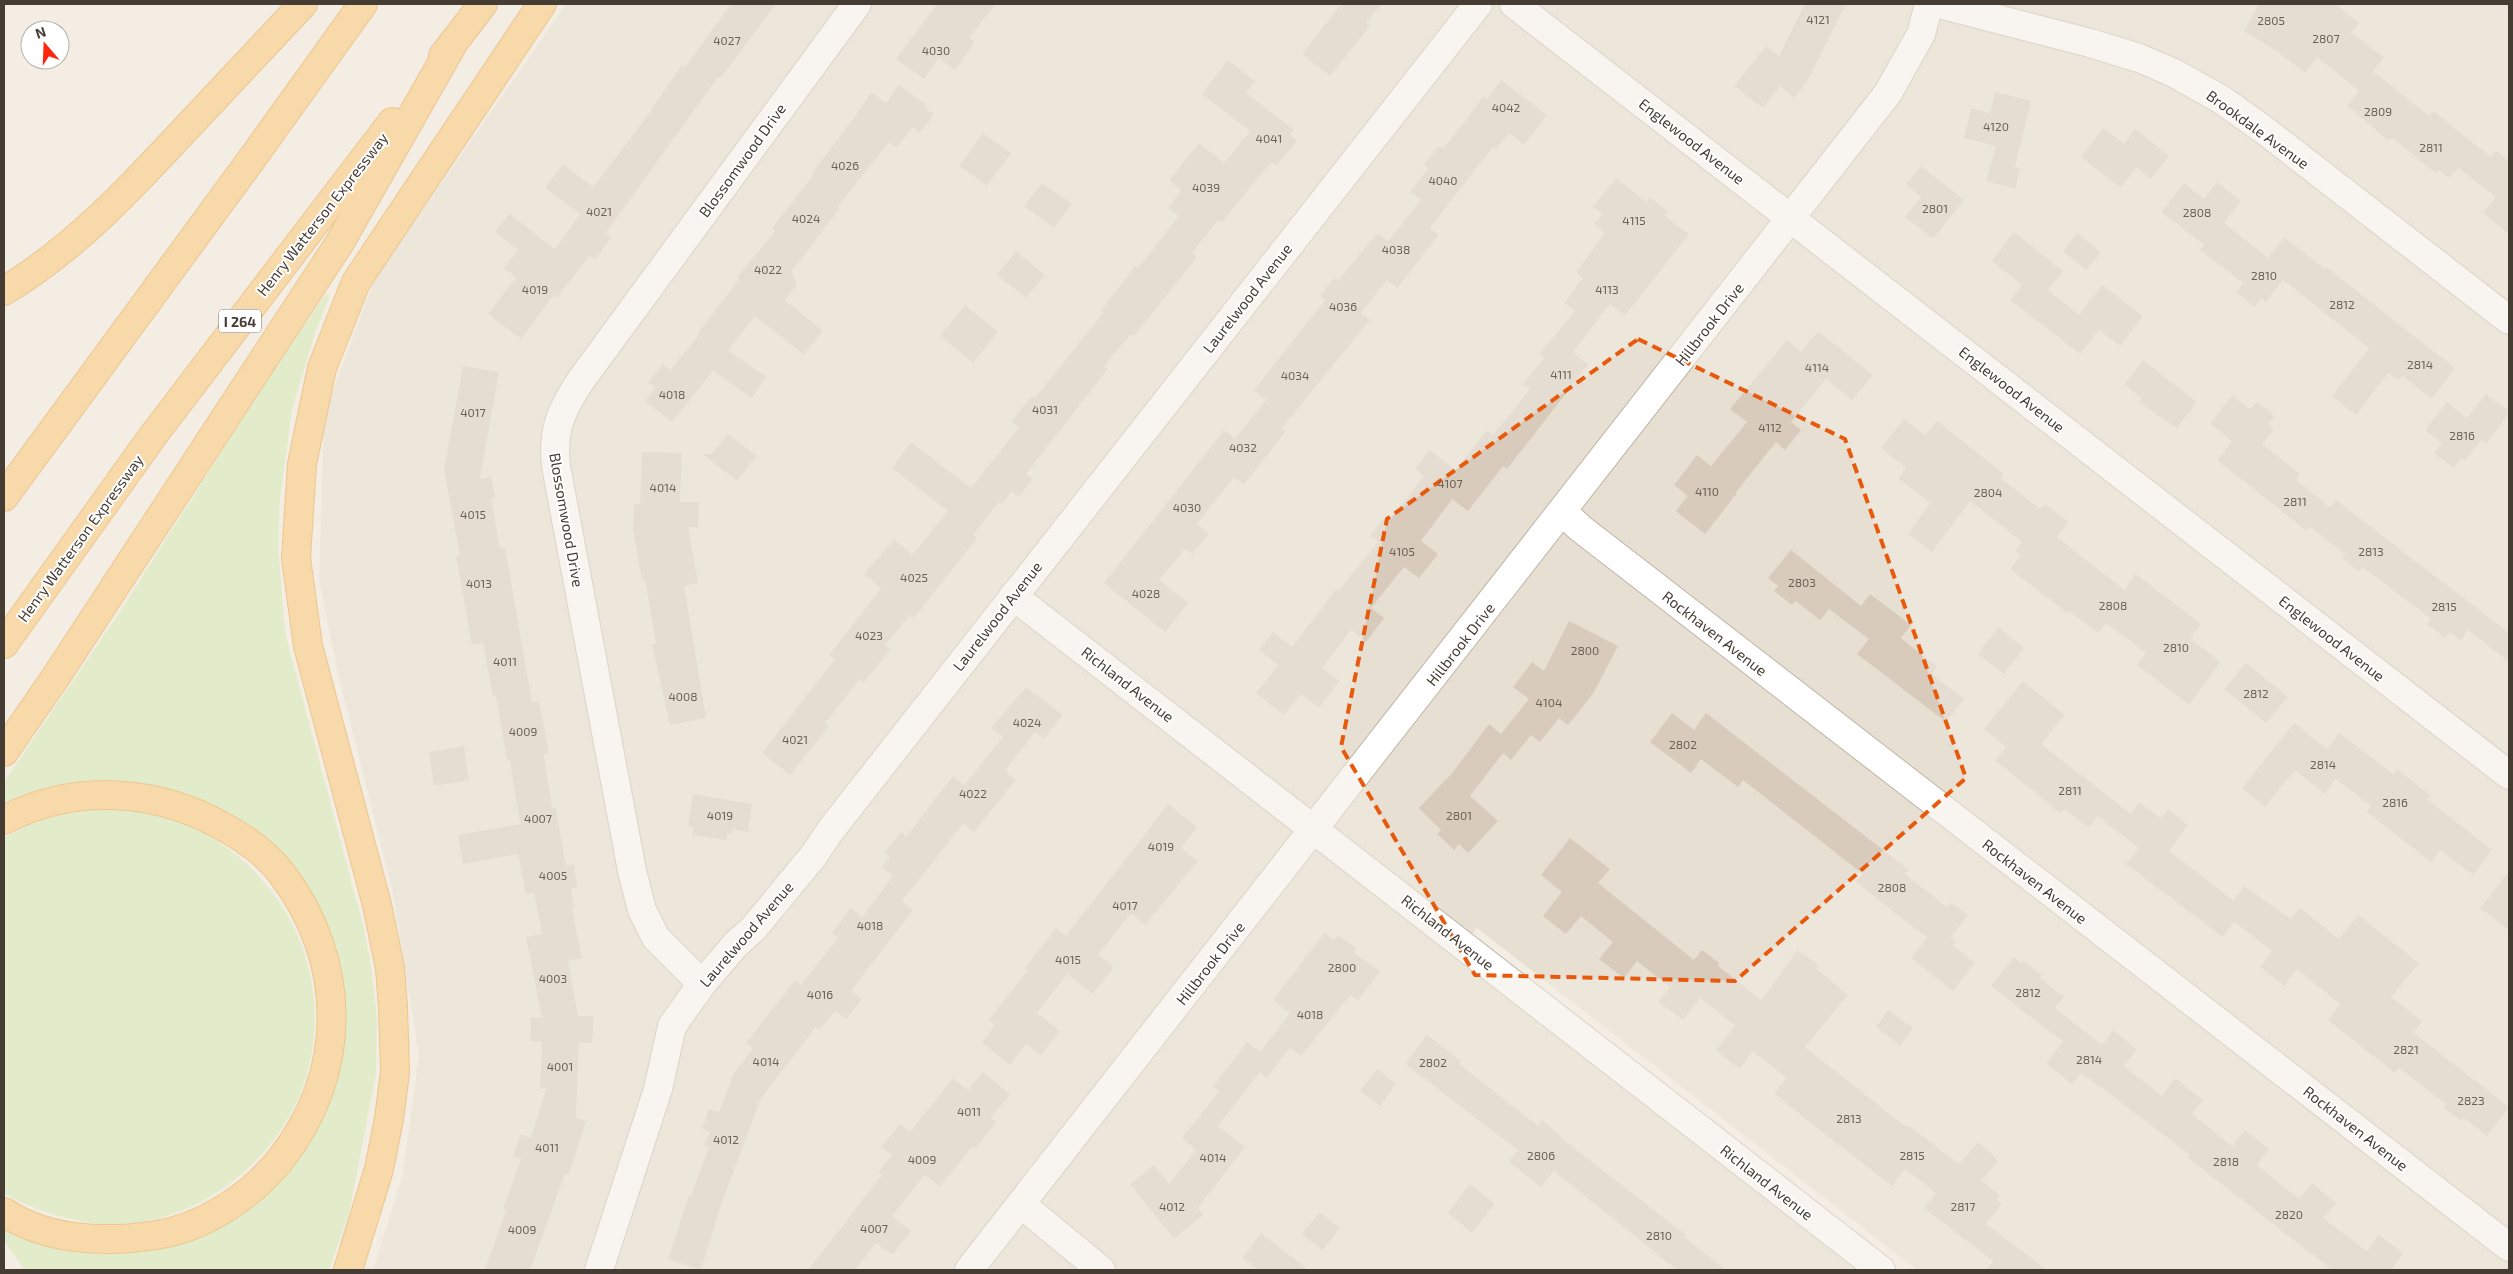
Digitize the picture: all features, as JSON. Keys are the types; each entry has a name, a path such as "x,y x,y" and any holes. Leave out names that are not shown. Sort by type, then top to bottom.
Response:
{"highway":[{"path":"4,291 37,269 96,224 303,4"},
{"path":"4,497 254,157 363,4"},
{"name":"Henry Watterson Expressway","path":"4,644 152,437 483,4"},
{"path":"348,1270 379,1169 389,1119 395,1072 393,1007 390,968 377,904 308,646 296,558 302,464 322,368 356,282 542,4"},
{"path":"4,752 57,675 339,244 454,42"},
{"path":"4,820 51,801 95,795 140,796 176,804 212,820 250,842 281,872 305,910 323,952 331,994 332,1036 325,1072 313,1107 293,1143 266,1177 219,1212 167,1233 126,1240 87,1239 50,1232 15,1220 4,1212"}],"street":[{"name":"Blossomwood Drive","path":"702,984 656,938 642,910 630,861 556,466 556,432 563,408 580,380 857,4"},
{"name":"Laurelwood Avenue","path":"599,1270 658,1089 672,1026 702,984 736,944 752,929 814,855 830,830 1478,4"},
{"name":"Englewood Avenue","path":"1514,4 2509,775"},
{"name":"Hillbrook Drive","path":"969,1270 1888,94 1921,34 1929,4"},
{"name":"Brookdale Avenue","path":"1939,4 2090,43 2139,58 2174,73 2222,100 2264,130 2509,320"},
{"name":"Rockhaven Avenue","path":"1563,512 1595,540 2509,1247"},
{"name":"Richland Avenue","path":"1013,596 1315,828 1881,1270"},
{"path":"1021,1204 1101,1270"}],"highlighted area":[{"path":"1638,339 1845,439 1966,778 1735,981 1475,975 1341,747 1387,519"}],"shaded area":[{"path":"566,4 2509,4 2509,1270 1917,1270 1477,928 1454,957 1859,1270 373,1270 402,1178 419,1055 392,889 339,678 319,581 324,415 374,280"}],"green space":[{"path":"326,294 330,296 316,330 292,409 280,498 278,544 285,633 363,925 371,966 377,1019 376,1074 349,1213 329,1270 25,1270 4,1241 4,1230 45,1245 74,1252 103,1254 162,1248 185,1241 274,1184 343,993 227,814 200,800 173,790 117,780 88,781 60,785 32,792 4,803 4,782 119,613 285,352"},
{"path":"109,809 162,816 205,834 237,856 265,883 286,913 302,947 312,984 315,1023 310,1062 300,1095 284,1125 263,1153 237,1177 208,1198 177,1212 144,1222 109,1224 55,1215 28,1205 4,1193 4,838 16,831 55,817 81,811"}],"building":[{"path":"731,4 776,4 720,79 718,77 606,233 611,237 595,260 589,256 557,298 553,296 521,339 488,314 516,277 504,268 518,250 495,232 509,214 555,249 580,214 545,188 563,164 593,187 640,126 682,65 685,67"},
{"path":"937,4 996,4 969,38 975,42 955,70 939,58 924,79 896,59"},
{"path":"1341,4 1381,4 1366,23 1370,26 1330,76 1302,54"},
{"path":"1805,4 1846,4 1808,80 1794,98 1780,86 1763,108 1734,86 1766,46 1779,56"},
{"path":"2259,4 2335,4 2359,23 2351,33 2384,57 2373,71 2429,116 2433,111 2491,157 2496,151 2509,161 2509,234 2483,213 2496,197 2458,168 2449,178 2439,170 2436,173 2392,138 2389,141 2347,106 2359,91 2317,57 2305,73 2278,52 2244,31"},
{"path":"1228,60 1255,81 1246,93 1294,130 1290,135 1297,141 1276,166 1271,162 1221,223 1218,220 1192,253 1197,257 1134,336 1131,334 1104,366 1108,369 1026,474 1033,479 1019,497 1012,491 1002,504 999,502 973,535 977,538 914,618 910,615 885,645 890,650 864,682 860,679 825,723 829,726 790,775 762,753 835,659 829,655 881,588 864,574 894,539 912,555 948,511 892,468 911,442 971,488 1019,427 1011,422 1032,395 1035,398 1104,312 1101,310 1135,266 1138,268 1179,216 1168,208 1181,190 1169,180 1199,143 1224,163 1250,131 1202,94"},
{"path":"1501,80 1547,115 1524,145 1509,133 1496,150 1493,147 1430,228 1439,235 1397,288 1387,280 1361,313 1370,320 1282,428 1286,431 1244,485 1234,477 1197,524 1209,534 1192,554 1185,549 1159,580 1188,603 1165,632 1104,583 1224,430 1235,439 1266,400 1254,390 1325,300 1320,296 1334,278 1338,281 1377,233 1388,241 1421,200 1410,192 1428,168 1424,165 1438,146 1443,149 1484,96 1487,99"},
{"path":"899,85 926,105 925,108 934,114 920,133 912,127 897,148 889,142 838,206 840,208 792,271 797,285 785,300 823,331 804,355 755,316 728,350 766,377 752,398 713,371 672,422 645,401 655,387 648,382 663,364 670,370 699,335 697,334 739,279 737,277 775,231 772,228 813,175 811,174 855,117 871,92 886,103"},
{"path":"1995,92 2031,101 2015,167 2020,169 2015,189 1986,181 1996,146 1964,138 1971,108 1990,113"},
{"path":"2103,128 2124,144 2135,129 2169,156 2151,179 2136,167 2121,188 2081,157"},
{"path":"983,133 1011,153 987,186 959,166"},
{"path":"1921,166 1964,200 1933,239 1905,217 1921,197 1906,184"},
{"path":"1616,178 1646,202 1650,197 1668,212 1665,216 1689,234 1625,316 1610,304 1573,352 1588,365 1507,469 1503,466 1468,511 1452,499 1421,541 1438,554 1419,578 1404,567 1371,608 1384,618 1366,642 1351,630 1322,668 1340,681 1319,708 1301,694 1284,715 1256,693 1278,665 1259,650 1273,632 1292,647 1336,589 1339,590 1378,542 1370,536 1383,519 1388,523 1424,476 1415,469 1429,450 1456,470 1487,430 1493,435 1530,389 1523,384 1544,358 1539,354 1575,311 1564,303 1583,278 1576,272 1605,233 1594,224 1602,214 1593,207"},
{"path":"2217,182 2241,201 2224,223 2268,258 2284,237 2325,269 2326,267 2455,368 2432,399 2402,376 2398,380 2388,373 2356,415 2332,396 2369,348 2283,280 2266,302 2261,298 2255,307 2236,292 2243,283 2200,250 2204,245 2161,212 2184,183 2204,199"},
{"path":"1042,183 1072,204 1054,228 1024,206"},
{"path":"2014,232 2063,271 2048,290 2079,315 2102,285 2143,316 2120,346 2099,330 2080,354 2010,300 2022,285 1992,261"},
{"path":"2077,233 2101,252 2086,270 2063,252"},
{"path":"1016,251 1045,275 1026,298 997,275"},
{"path":"965,305 998,332 973,363 940,336"},
{"path":"1818,331 1873,375 1852,400 1826,379 1791,422 1801,430 1785,450 1776,442 1705,534 1676,511 1688,496 1674,485 1697,455 1711,466 1747,422 1730,409 1787,340 1801,352"},
{"path":"2143,360 2197,402 2177,428 2139,402 2142,398 2124,385"},
{"path":"463,366 499,372 480,479 491,477 495,498 491,498 500,548 505,547 532,702 539,701 549,753 544,754 552,808 556,808 566,866 574,864 577,887 571,889 574,909 572,909 582,958 568,961 578,1016 594,1016 592,1043 579,1042 576,1118 586,1121 569,1175 565,1174 530,1270 485,1270 506,1210 503,1209 521,1159 513,1157 520,1134 531,1138 546,1089 540,1089 542,1042 530,1041 531,1017 542,1018 526,937 542,934 534,892 526,894 518,854 463,864 458,835 520,824 510,760 507,760 496,696 493,696 483,643 472,645 456,556 460,555 444,470"},
{"path":"2486,394 2509,411 2509,413 2486,444 2481,440 2465,461 2461,458 2453,468 2434,453 2442,443 2425,430 2447,402 2467,418"},
{"path":"2232,395 2250,409 2257,402 2275,416 2268,424 2274,429 2262,444 2300,474 2296,480 2330,507 2336,500 2509,633 2509,662 2468,630 2460,641 2450,632 2445,638 2427,624 2431,619 2363,567 2359,572 2342,558 2346,555 2310,527 2307,531 2217,460 2232,441 2210,424"},
{"path":"1904,419 1925,435 1937,421 2004,474 2001,478 2040,509 2045,504 2069,522 2057,537 2124,590 2136,574 2201,624 2190,638 2220,662 2189,705 2137,665 2146,653 2106,623 2098,633 2069,611 2068,614 2010,569 2021,555 2015,551 2022,542 1970,501 1932,552 1908,534 1930,503 1898,478 1906,468 1881,448"},
{"path":"728,434 757,456 737,481 703,454 711,454"},
{"path":"642,452 682,453 680,502 699,502 698,528 688,527 698,583 684,586 706,718 670,725 652,644 656,644 645,579 642,580 633,531 634,504 640,504"},
{"path":"1791,550 1861,606 1870,594 1911,625 1901,638 1937,667 1932,674 1964,699 1946,722 1857,654 1869,639 1829,609 1820,620 1796,601 1792,605 1774,591 1778,586 1768,578"},
{"path":"1569,621 1618,646 1594,692 1568,725 1559,718 1540,742 1531,735 1511,760 1503,753 1470,796 1498,821 1468,853 1459,844 1454,850 1437,834 1441,830 1419,808 1453,772 1489,724 1501,734 1529,699 1513,687 1532,662 1544,671"},
{"path":"1998,627 2024,648 2004,674 1978,654"},
{"path":"2246,663 2288,697 2266,723 2224,689"},
{"path":"2023,681 2065,715 2041,744 2131,814 2139,802 2161,818 2168,809 2188,825 2169,851 2233,900 2244,886 2291,919 2300,908 2339,939 2358,915 2419,963 2391,997 2422,1021 2414,1033 2509,1107 2487,1136 2464,1118 2461,1121 2443,1108 2446,1104 2399,1068 2395,1073 2328,1020 2340,1004 2297,969 2284,986 2260,967 2272,951 2234,922 2223,937 2126,864 2139,848 2097,816 2089,828 2064,809 2060,813 1995,760 2006,747 1984,729"},
{"path":"1026,687 1063,715 1044,739 1035,732 1005,771 1016,780 974,832 963,824 902,901 913,910 851,991 862,999 846,1019 835,1011 819,1030 816,1027 761,1098 721,1205 701,1270 668,1259 689,1195 691,1195 709,1147 704,1146 710,1132 702,1129 709,1109 719,1112 733,1075 753,1048 746,1043 795,980 801,985 838,938 832,933 851,908 862,917 893,876 882,867 890,857 885,852 901,832 906,837 953,776 964,785 1003,737 991,728"},
{"path":"1672,713 1694,730 1706,713 1909,870 1905,874 1947,907 1951,902 1968,915 1951,937 1956,941 1953,946 1975,963 1953,991 1911,958 1927,938 1856,882 1863,874 1743,780 1738,787 1701,759 1691,773 1650,742"},
{"path":"2294,723 2327,749 2339,733 2393,774 2397,769 2430,795 2427,799 2492,850 2473,875 2440,850 2431,862 2367,812 2371,806 2336,779 2325,794 2295,770 2265,807 2242,788"},
{"path":"464,746 469,780 434,786 429,752"},
{"path":"693,794 752,804 748,832 733,829 732,834 727,833 726,840 692,835 694,827 688,826"},
{"path":"1168,804 1197,827 1181,848 1198,861 1145,925 1131,913 1098,955 1114,967 1093,994 1067,974 1037,1013 1060,1031 1041,1055 1026,1044 1010,1065 982,1043 995,1025 989,1020 1027,971 1024,969 1056,928 1066,936"},
{"path":"1570,838 1610,869 1598,883 1694,960 1702,950 1719,963 1718,966 1761,1000 1797,950 1818,964 1816,968 1848,995 1805,1047 1906,1127 1908,1125 1959,1164 1978,1142 1993,1155 1998,1161 1981,1181 2000,1195 1997,1200 2002,1204 1986,1224 2047,1270 1986,1270 1993,1261 1924,1208 1936,1193 1905,1169 1892,1186 1774,1093 1786,1078 1753,1051 1740,1069 1716,1050 1735,1025 1700,998 1683,1020 1658,1002 1670,987 1637,961 1624,978 1599,959 1613,942 1581,916 1566,934 1543,916 1562,892 1541,875"},
{"path":"2509,871 2509,930 2480,908"},
{"path":"1324,933 1334,940 1338,935 1357,948 1354,953 1380,971 1358,1001 1350,995 1301,1056 1290,1048 1267,1078 1260,1072 1218,1126 1245,1147 1198,1208 1203,1215 1174,1239 1130,1184 1154,1165 1169,1184 1196,1150 1182,1138 1219,1091 1213,1086 1247,1042 1260,1052 1290,1013 1273,1000"},
{"path":"2014,957 2022,964 2023,961 2042,975 2040,978 2064,997 2055,1008 2102,1045 2113,1030 2137,1050 2124,1066 2162,1096 2175,1078 2203,1100 2192,1114 2232,1146 2245,1130 2269,1149 2257,1165 2299,1199 2312,1183 2336,1203 2323,1218 2367,1251 2379,1235 2403,1253 2391,1270 2332,1270 2188,1158 2190,1155 2100,1086 2081,1073 2072,1084 2049,1066 2046,1063 2063,1042 1991,986"},
{"path":"1888,1010 1913,1028 1900,1046 1876,1027"},
{"path":"1427,1035 1461,1061 1459,1064 1538,1126 1542,1120 1561,1138 1686,1235 1684,1237 1726,1270 1677,1270 1554,1171 1541,1187 1509,1162 1518,1150 1405,1064"},
{"path":"1377,1069 1396,1084 1380,1106 1360,1091"},
{"path":"983,1072 1010,1094 991,1118 996,1122 975,1149 972,1147 940,1187 925,1175 892,1216 911,1231 892,1255 876,1243 855,1270 808,1270 882,1175 878,1172 892,1155 881,1147 900,1124 910,1132 953,1078 968,1090"},
{"path":"1470,1184 1495,1204 1472,1233 1448,1213"},
{"path":"1319,1212 1340,1228 1323,1250 1302,1234"},
{"path":"1261,1233 1308,1270 1258,1270 1242,1258"}]}
